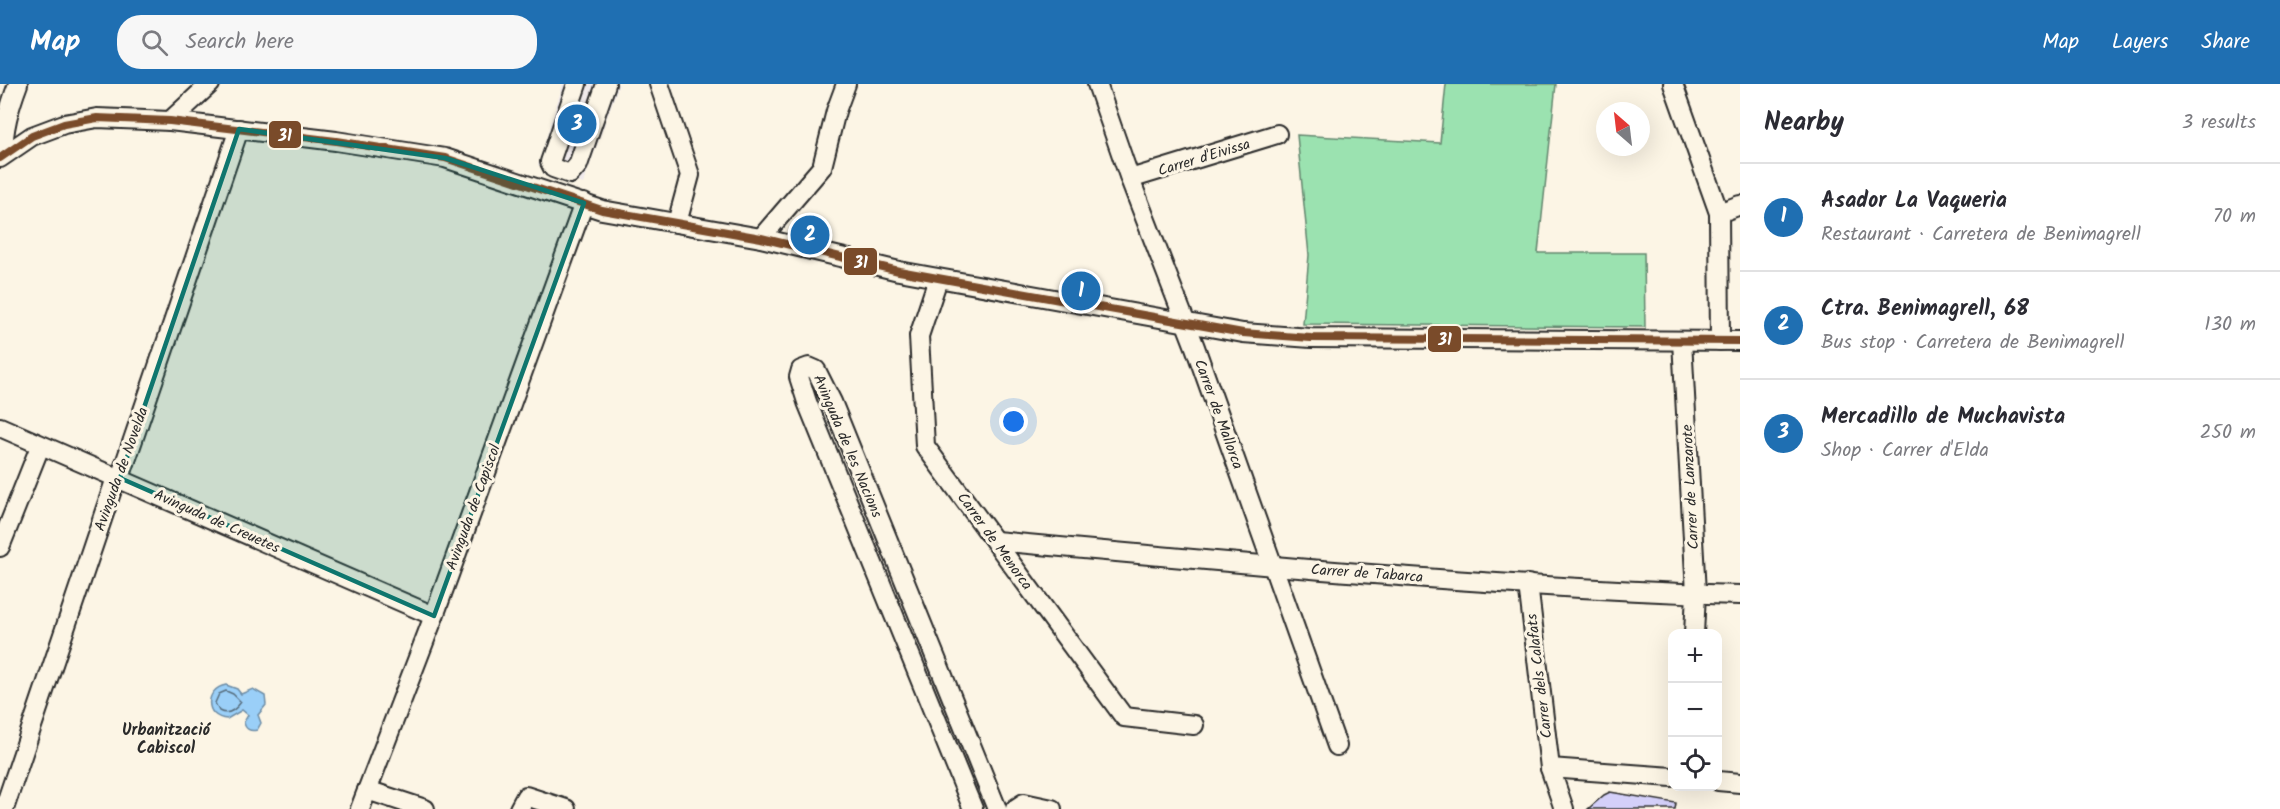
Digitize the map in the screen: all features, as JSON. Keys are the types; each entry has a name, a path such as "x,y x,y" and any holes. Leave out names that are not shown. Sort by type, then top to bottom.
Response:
{"street":[{"path":"170,121 210,84"},
{"path":"577,84 550,162 552,168 570,174 578,165 606,84"},
{"path":"659,84 690,175 677,223"},
{"path":"761,238 822,167 836,111 846,84"},
{"name":"Carrer de Mallorca","path":"1097,84 1337,746"},
{"path":"1673,84 1719,213 1720,341"},
{"path":"2,157 10,91"},
{"path":"2,157 32,136 64,124 97,118 170,121 445,158 602,210 761,238 938,279 1243,333 1311,338 1740,341"},
{"name":"Avinguda de Novelda","path":"4,809 114,484 120,478 239,129"},
{"name":"Carrer d'Eivissa","path":"1131,179 1277,134"},
{"name":"Avinguda de Capiscol","path":"360,809 434,616 584,203"},
{"path":"1719,213 1740,205"},
{"name":"Carrer de Menorca","path":"938,279 919,336 925,446 1124,717 1194,726"},
{"name":"Carrer de Lanzarote","path":"1682,341 1696,593 1694,629"},
{"name":"Avinguda de les Nacions","path":"973,809 807,402 799,377 801,370 809,367 816,369 832,402 997,809"},
{"name":"Avinguda de Creuetes","path":"0,427 434,616"},
{"path":"0,547 39,449 38,445"},
{"name":"Carrer de Tabarca","path":"995,541 1273,566 1528,584 1740,595"},
{"name":"Carrer dels Calafats","path":"1528,584 1550,768 1564,809"},
{"path":"1550,768 1668,777"},
{"path":"1722,781 1740,783"},
{"path":"367,790 425,809"},
{"path":"519,809 526,796 566,809"},
{"path":"1015,809 1024,803 1052,809"}],"highlighted area":[{"path":"239,129 445,158 584,203 434,616 120,478"}],"shaded area":[{"path":"563,84 619,84 583,184 538,165"}],"green space":[{"path":"1446,84 1556,84 1538,253 1644,253 1645,327 1303,324 1309,255 1297,135 1440,143"}],"water":[{"path":"226,685 237,689 241,694 253,689 265,696 266,705 258,715 261,723 257,730 250,730 245,726 244,722 248,715 242,710 227,719 214,714 211,709 211,697 219,688"}],"building":[{"path":"1610,792 1676,803 1675,809 1588,809"}],"transit line":[{"name":"31","path":"0,158 32,136 64,124 97,118 170,121 336,141 445,158 602,210 761,238 899,271 1243,333 1311,338 1740,341"}],"place":[{"name":"Mercadillo de Muchavista","path":"577,124"},
{"name":"Ctra. Benimagrell, 68","path":"810,235"},
{"name":"Asador La Vaqueria","path":"1081,291"}],"district":[{"name":"Urbanització Cabiscol","path":"166,738"}]}
